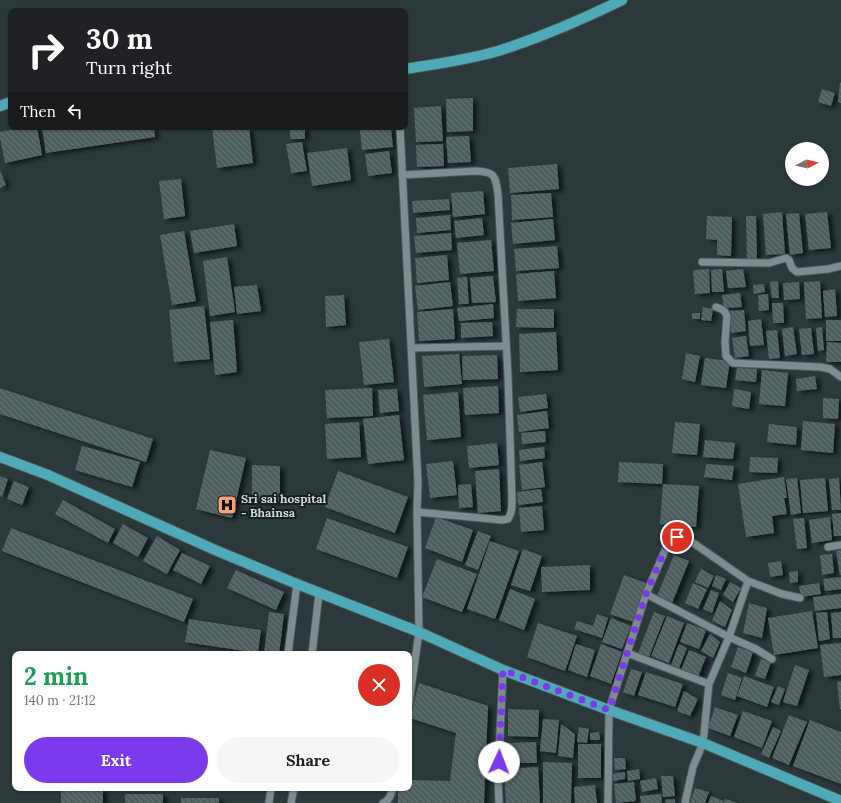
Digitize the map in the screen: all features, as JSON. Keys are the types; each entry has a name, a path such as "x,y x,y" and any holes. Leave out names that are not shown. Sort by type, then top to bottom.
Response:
{"main road":[{"path":"408,69 451,62 497,51 561,28 622,0"},
{"path":"0,457 48,475 215,550 419,632 503,670 609,710 703,743 841,801"}],"street":[{"path":"400,130 418,482 419,632 412,682"},
{"path":"402,175 476,171 487,172 492,174 495,178 498,194 506,346 512,499 510,516 508,519 502,520 417,512"},
{"path":"702,262 769,264 786,258 789,260 792,268 797,272 828,269 841,266"},
{"path":"716,307 722,309 727,316 725,342 726,356 733,363 820,367 830,369 841,377"},
{"path":"411,348 506,346"},
{"path":"608,803 609,710 646,594 670,539 677,537 692,542 748,581 782,594 800,598"},
{"path":"828,547 841,545"},
{"path":"685,803 693,767 703,743 709,684 729,637 748,581"},
{"path":"288,651 297,584"},
{"path":"312,651 319,593"},
{"path":"646,594 729,637 756,649 772,659"},
{"path":"627,653 709,684"},
{"path":"498,803 503,670"},
{"path":"269,803 271,791"},
{"path":"291,803 293,791"},
{"path":"383,803 386,802 391,796 392,791"}],"building":[{"path":"840,82 841,83 841,103 838,102"},
{"path":"822,89 835,93 831,106 818,102"},
{"path":"473,98 473,131 447,132 446,99"},
{"path":"441,106 443,141 416,142 414,108"},
{"path":"10,130 38,130 42,155 5,163 0,132"},
{"path":"42,130 154,130 155,137 46,153"},
{"path":"212,130 249,130 253,163 217,168"},
{"path":"290,130 305,130 305,139 290,139"},
{"path":"360,130 391,130 393,147 362,150"},
{"path":"469,136 471,162 448,163 446,137"},
{"path":"302,142 307,171 291,173 286,144"},
{"path":"443,144 444,166 417,167 416,145"},
{"path":"347,148 351,180 312,186 307,153"},
{"path":"389,151 392,173 368,176 365,154"},
{"path":"557,164 559,189 510,193 508,168"},
{"path":"0,170 6,185 0,188"},
{"path":"181,179 185,216 164,219 159,181"},
{"path":"483,191 485,214 453,217 451,193"},
{"path":"551,193 553,217 512,220 511,195"},
{"path":"449,199 450,210 413,213 412,201"},
{"path":"782,212 785,254 766,255 763,214"},
{"path":"827,212 831,248 809,250 805,214"},
{"path":"799,213 803,253 790,255 786,214"},
{"path":"450,215 451,230 417,233 416,218"},
{"path":"707,216 732,217 731,256 717,255 717,240 706,239"},
{"path":"746,216 756,216 757,259 747,260"},
{"path":"482,218 484,235 456,238 454,221"},
{"path":"553,219 555,240 513,244 511,223"},
{"path":"234,224 237,246 194,253 190,231"},
{"path":"184,231 196,301 172,305 160,235"},
{"path":"451,233 452,250 416,253 414,236"},
{"path":"491,240 494,271 460,274 457,243"},
{"path":"557,246 559,268 516,271 514,249"},
{"path":"447,255 449,280 417,283 415,258"},
{"path":"227,257 235,312 210,316 203,261"},
{"path":"709,269 710,293 695,294 693,270"},
{"path":"722,269 724,292 712,292 711,270"},
{"path":"743,269 746,287 728,288 726,271"},
{"path":"554,271 556,298 518,301 516,274"},
{"path":"493,276 496,302 472,303 470,278"},
{"path":"467,277 469,304 459,304 457,278"},
{"path":"778,281 779,298 772,298 770,282"},
{"path":"820,281 822,318 806,319 804,282"},
{"path":"450,282 453,306 418,310 415,286"},
{"path":"799,282 800,299 784,300 783,283"},
{"path":"764,284 765,292 754,294 753,285"},
{"path":"257,285 261,311 237,314 234,287"},
{"path":"835,289 837,316 825,317 823,291"},
{"path":"740,293 742,307 724,308 722,295"},
{"path":"768,294 769,310 759,311 758,295"},
{"path":"344,295 346,325 326,327 325,296"},
{"path":"772,303 783,303 784,323 773,323"},
{"path":"493,304 494,318 459,321 457,308"},
{"path":"204,306 210,359 174,362 169,310"},
{"path":"703,307 713,309 711,321 701,320"},
{"path":"453,309 455,339 419,341 417,312"},
{"path":"517,309 554,309 554,328 516,327"},
{"path":"744,310 746,331 731,333 729,311"},
{"path":"692,313 700,313 700,319 692,319"},
{"path":"761,319 764,345 750,346 748,321"},
{"path":"233,320 237,372 215,375 210,322"},
{"path":"826,320 841,320 841,341 826,341"},
{"path":"492,322 493,336 461,338 461,323"},
{"path":"793,327 797,354 785,356 782,329"},
{"path":"822,327 824,350 818,351 816,328"},
{"path":"811,328 814,354 802,355 799,329"},
{"path":"777,330 780,358 769,359 766,331"},
{"path":"556,332 558,370 520,372 519,334"},
{"path":"746,336 749,356 735,358 732,338"},
{"path":"389,339 394,382 364,385 359,342"},
{"path":"827,342 841,343 841,362 826,362"},
{"path":"686,353 700,356 695,382 682,379"},
{"path":"459,354 462,384 424,387 422,356"},
{"path":"497,355 498,379 463,380 462,356"},
{"path":"705,358 730,361 726,388 701,385"},
{"path":"737,368 757,369 756,382 735,380"},
{"path":"762,370 788,373 785,406 759,404"},
{"path":"815,376 817,389 797,391 796,379"},
{"path":"498,386 499,413 465,415 463,388"},
{"path":"0,388 153,439 146,462 0,414"},
{"path":"372,388 373,416 327,418 325,390"},
{"path":"397,389 399,411 380,413 378,390"},
{"path":"734,389 751,392 749,409 732,406"},
{"path":"458,392 461,437 427,440 423,395"},
{"path":"546,394 548,408 520,412 518,397"},
{"path":"823,398 839,399 838,419 823,418"},
{"path":"547,411 549,428 519,432 517,415"},
{"path":"399,415 404,460 368,464 363,419"},
{"path":"803,421 835,424 833,453 801,450"},
{"path":"359,422 361,457 327,459 325,424"},
{"path":"675,422 700,424 697,455 672,453"},
{"path":"769,424 797,427 796,445 767,442"},
{"path":"545,431 546,442 522,444 521,433"},
{"path":"705,440 735,443 733,459 703,457"},
{"path":"497,443 499,465 469,468 467,446"},
{"path":"82,446 140,462 132,487 75,470"},
{"path":"544,447 545,458 520,461 519,450"},
{"path":"210,450 246,458 232,518 196,509"},
{"path":"750,457 778,458 777,473 749,472"},
{"path":"453,461 457,495 430,498 426,464"},
{"path":"542,462 545,487 522,490 519,465"},
{"path":"619,462 663,464 662,484 618,482"},
{"path":"706,464 734,466 732,480 704,477"},
{"path":"252,465 280,466 280,501 252,501"},
{"path":"499,469 501,511 478,513 475,471"},
{"path":"338,471 408,497 395,533 325,507"},
{"path":"0,476 8,479 2,497 0,496"},
{"path":"784,477 787,498 784,498 787,514 772,516 774,533 746,537 738,484"},
{"path":"797,478 801,513 791,515 786,479"},
{"path":"825,478 828,511 803,513 800,480"},
{"path":"839,478 841,510 832,510 829,479"},
{"path":"14,481 29,487 22,505 7,499"},
{"path":"471,484 473,507 459,508 458,485"},
{"path":"663,484 699,486 696,527 660,524"},
{"path":"541,489 543,502 518,505 517,492"},
{"path":"63,500 115,529 108,543 55,514"},
{"path":"542,506 544,530 521,532 519,508"},
{"path":"841,513 841,536 834,536 832,514"},
{"path":"436,517 473,530 462,562 425,548"},
{"path":"830,517 832,540 812,543 809,520"},
{"path":"327,518 408,547 397,578 316,549"},
{"path":"804,518 807,548 797,549 793,519"},
{"path":"123,524 148,538 138,557 113,543"},
{"path":"11,528 193,599 184,622 2,551"},
{"path":"478,531 491,536 478,570 465,565"},
{"path":"157,536 180,550 167,574 143,561"},
{"path":"490,541 519,551 495,619 467,609"},
{"path":"523,549 542,556 530,591 511,585"},
{"path":"841,550 841,575 840,575 836,551"},
{"path":"182,553 210,566 201,584 173,570"},
{"path":"832,554 834,573 822,575 820,555"},
{"path":"674,555 689,561 672,603 657,596"},
{"path":"437,559 477,574 462,612 422,597"},
{"path":"781,561 783,575 770,577 768,563"},
{"path":"590,565 590,590 542,592 541,567"},
{"path":"701,569 714,576 708,588 695,582"},
{"path":"236,570 284,592 276,610 227,588"},
{"path":"798,571 798,582 790,583 789,572"},
{"path":"624,575 646,583 633,622 610,614"},
{"path":"716,575 726,579 721,590 712,586"},
{"path":"841,577 841,589 825,591 823,579"},
{"path":"730,582 741,588 733,602 723,595"},
{"path":"693,583 707,589 698,609 685,603"},
{"path":"819,583 821,594 801,597 799,586"},
{"path":"510,589 535,599 524,630 499,620"},
{"path":"711,590 719,593 712,613 703,609"},
{"path":"841,594 841,608 815,611 813,597"},
{"path":"720,601 732,610 725,627 712,621"},
{"path":"749,603 767,608 762,638 743,633"},
{"path":"812,611 818,648 774,655 768,618"},
{"path":"269,612 284,614 279,651 264,651"},
{"path":"654,612 665,616 649,657 638,653"},
{"path":"827,612 830,639 819,641 816,613"},
{"path":"841,612 841,638 833,638 831,613"},
{"path":"597,614 608,618 602,638 574,629 577,621 593,626"},
{"path":"667,616 684,623 669,663 651,656"},
{"path":"611,618 631,626 622,649 602,642"},
{"path":"189,619 261,630 258,651 245,651 185,642"},
{"path":"538,623 577,636 565,671 527,657"},
{"path":"687,623 706,630 699,649 680,642"},
{"path":"710,634 720,642 713,658 701,651"},
{"path":"841,643 841,675 824,677 820,645"},
{"path":"576,644 595,650 587,677 568,670"},
{"path":"601,644 622,652 611,684 590,676"},
{"path":"679,644 687,648 679,668 671,665"},
{"path":"738,647 753,652 746,673 731,667"},
{"path":"689,650 706,657 698,677 681,670"},
{"path":"761,659 771,662 765,679 755,676"},
{"path":"795,665 809,670 797,706 783,702"},
{"path":"631,669 642,672 634,696 623,692"},
{"path":"646,672 683,684 675,707 638,695"},
{"path":"728,673 742,678 735,700 721,695"},
{"path":"744,676 774,687 767,707 737,696"},
{"path":"841,681 841,709 840,709 837,682"},
{"path":"419,683 488,706 484,803 398,803 398,791 412,791 412,780 450,781 456,733 412,719 412,710"},
{"path":"778,686 785,689 779,705 771,702"},
{"path":"684,691 698,699 690,716 677,711"},
{"path":"715,707 738,715 730,736 708,728"},
{"path":"508,709 539,710 538,737 508,736"},
{"path":"743,711 772,721 762,748 734,737"},
{"path":"789,715 807,722 789,765 772,758"},
{"path":"543,719 559,720 556,753 540,751"},
{"path":"810,720 841,732 841,784 793,766"},
{"path":"561,724 575,734 573,758 558,756"},
{"path":"579,727 589,729 587,743 577,742"},
{"path":"773,727 781,731 769,758 761,754"},
{"path":"599,732 600,740 590,740 590,733"},
{"path":"536,742 537,763 508,763 507,743"},
{"path":"578,744 601,744 601,778 578,778"},
{"path":"614,758 625,758 626,769 615,770"},
{"path":"543,762 572,763 571,803 543,803"},
{"path":"538,767 540,803 506,803 504,769"},
{"path":"639,769 640,779 628,781 627,771"},
{"path":"625,772 625,779 613,781 612,774"},
{"path":"661,776 673,776 675,796 663,797"},
{"path":"656,778 658,789 642,792 640,781"},
{"path":"634,782 636,801 616,803 614,784"},
{"path":"595,785 597,803 575,803 574,787"},
{"path":"695,788 709,792 705,803 690,803"},
{"path":"61,791 103,791 103,803 61,803"},
{"path":"125,794 163,794 163,803 125,803"},
{"path":"661,794 662,803 641,803 640,796"},
{"path":"711,796 724,801 723,803 708,803"},
{"path":"181,798 219,798 219,803 181,803"},
{"path":"675,799 675,803 666,803 665,800"},
{"path":"725,799 738,803 724,803"}],"place":[{"name":"Sri sai hospital - Bhainsa","path":"227,505"}],"route":[{"path":"499,762 503,670 609,710 646,594 668,542 670,539 677,537"}]}
